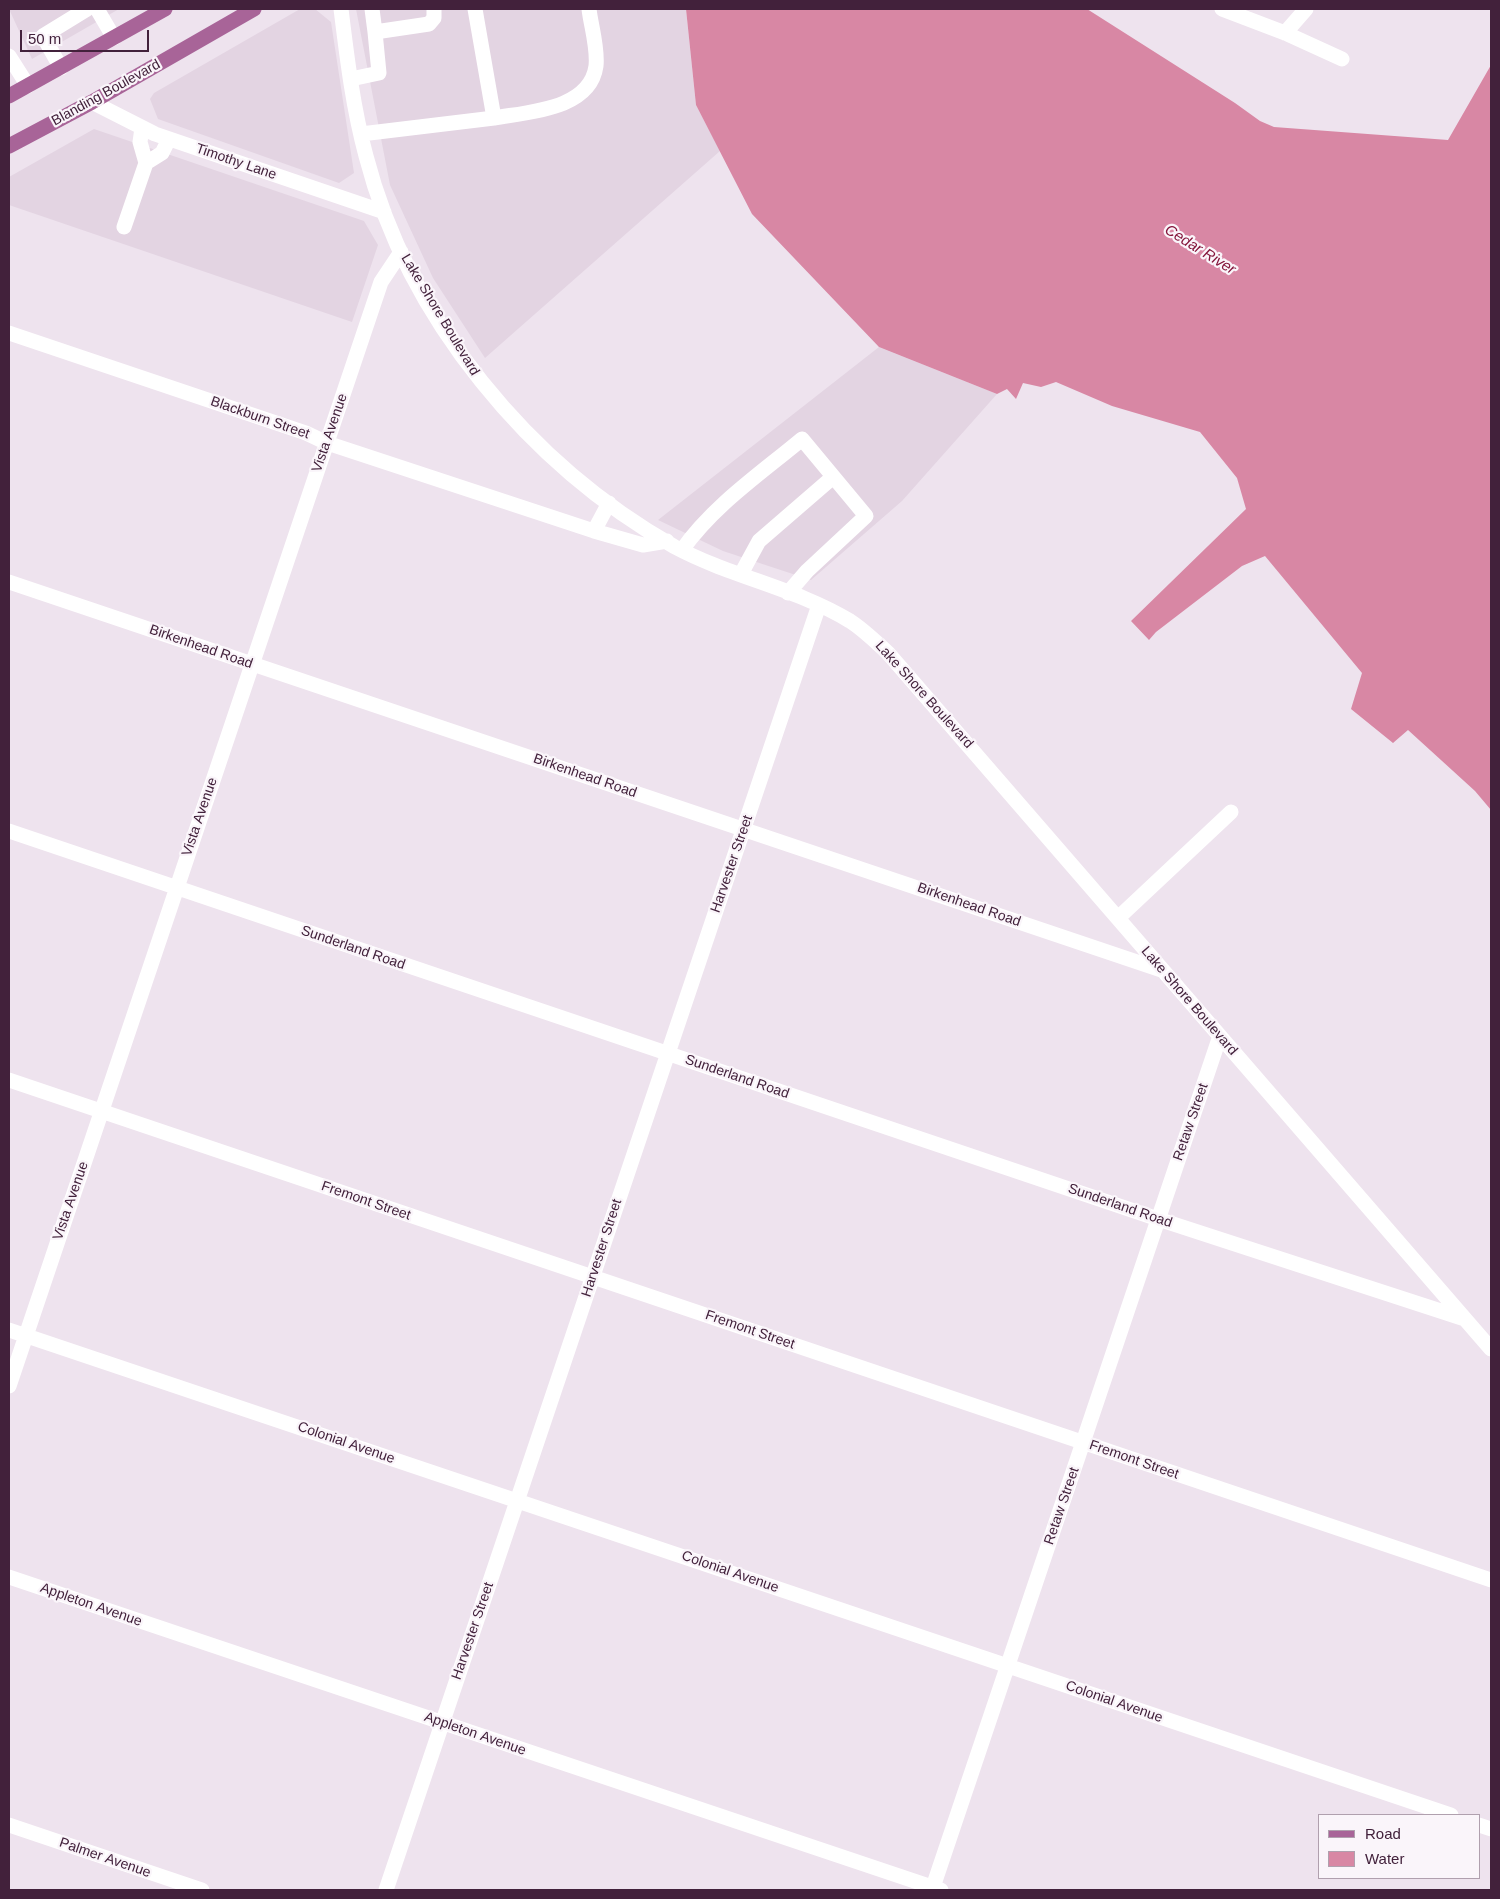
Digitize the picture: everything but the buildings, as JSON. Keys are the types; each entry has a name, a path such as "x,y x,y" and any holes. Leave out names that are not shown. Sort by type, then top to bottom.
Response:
{"main road":[{"path":"9,96 165,9"},
{"name":"Blanding Boulevard","path":"9,146 92,102 254,9"}],"street":[{"path":"61,68 43,36 87,9"},
{"path":"97,9 114,38"},
{"path":"351,78 379,73 372,9"},
{"path":"374,32 428,24 434,18 434,9"},
{"path":"475,9 494,118"},
{"path":"361,134 494,118 552,107 575,97 585,88 596,66 589,9"},
{"path":"1222,9 1285,33 1342,59"},
{"path":"1285,33 1306,9"},
{"name":"Lake Shore Boulevard","path":"346,10 351,78 361,134 366,157 384,212 401,252 456,346 485,388 540,447 570,474 643,528 682,550 819,605 850,621 888,653 1491,1349"},
{"path":"9,56 28,86"},
{"name":"Timothy Lane","path":"92,102 142,128 169,139 384,212"},
{"path":"124,227 146,163 140,142 142,128"},
{"path":"146,163 162,153 169,139"},
{"name":"Vista Avenue","path":"9,1386 381,282 401,252"},
{"name":"Blackburn Street","path":"9,333 306,433 327,443 594,531 644,545 667,542"},
{"path":"682,550 696,530 714,511 802,440 866,516 807,571 788,593"},
{"path":"741,574 759,541 833,477"},
{"path":"594,531 609,502"},
{"name":"Birkenhead Road","path":"9,582 1162,970"},
{"name":"Harvester Street","path":"386,1890 819,605"},
{"path":"1118,918 1231,812"},
{"name":"Sunderland Road","path":"9,831 1158,1219 1466,1319"},
{"name":"Retaw Street","path":"936,1889 1008,1666 1220,1036"},
{"name":"Fremont Street","path":"9,1080 1491,1580"},
{"name":"Colonial Avenue","path":"9,1330 1448,1814"},
{"name":"Appleton Avenue","path":"9,1577 936,1889"},
{"name":"Palmer Avenue","path":"9,1825 202,1890"}],"shaded area":[{"path":"9,9 119,9 32,59"},
{"path":"300,9 315,9 331,22 354,173 339,183 158,119 150,99 154,93"},
{"path":"356,9 686,9 696,105 720,151 485,358 433,278 390,185"},
{"path":"94,129 364,221 378,245 352,322 9,205 9,177"},
{"path":"879,347 997,394 902,501 811,580 723,551 658,520"}],"water":[{"name":"Cedar River","path":"686,9 1087,9 1235,103 1260,121 1274,127 1448,140 1491,65 1491,810 1475,791 1408,730 1393,743 1351,709 1362,673 1265,556 1242,566 1156,632 1149,640 1131,621 1246,509 1237,478 1200,432 1112,406 1056,382 1041,387 1023,383 1016,399 1007,389 997,394 879,347 752,214 696,105"}]}
